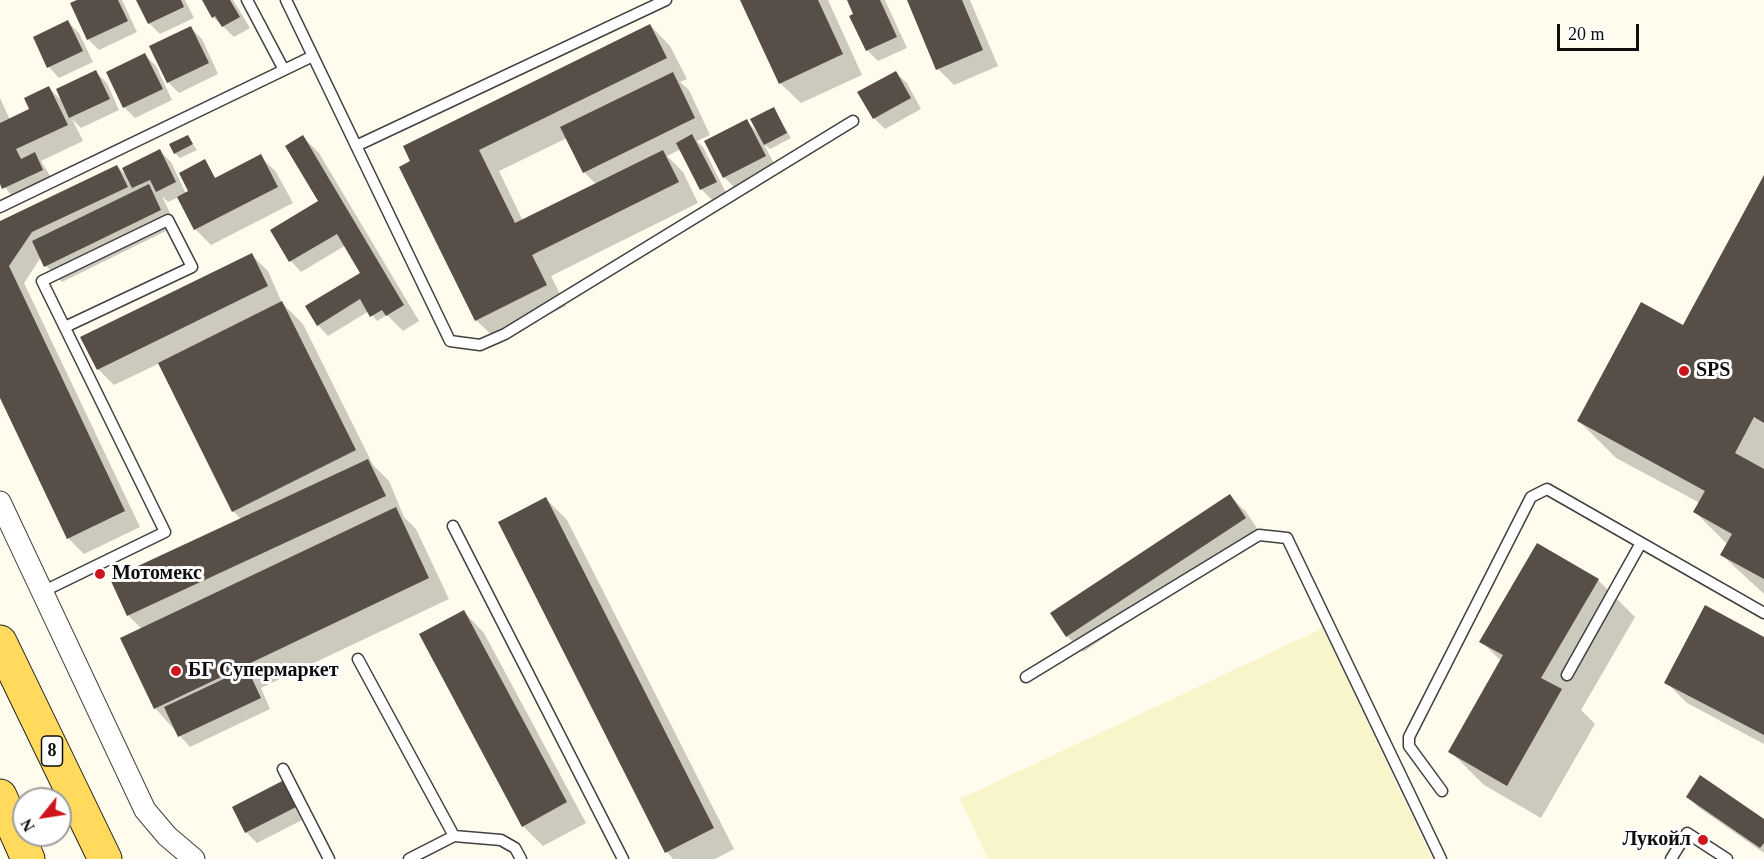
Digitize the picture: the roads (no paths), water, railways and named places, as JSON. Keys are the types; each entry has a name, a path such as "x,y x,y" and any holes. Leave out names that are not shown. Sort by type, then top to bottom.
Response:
{"main road":[{"name":"8","path":"0,642 105,859"},
{"path":"0,796 28,859"}],"street":[{"path":"0,502 145,810 167,836 194,859"}],"lane":[{"path":"247,0 285,70"},
{"path":"286,0 450,341 480,345 505,334 854,121"},
{"path":"356,146 666,0"},
{"path":"0,207 313,57"},
{"path":"42,592 165,532 42,280 168,220 192,267 65,327"},
{"path":"1442,790 1408,747 1409,737 1531,497 1546,489 1764,613"},
{"path":"453,526 623,859"},
{"path":"1026,677 1259,535 1287,538 1441,859"},
{"path":"1567,675 1641,543"},
{"path":"358,659 454,836"},
{"path":"284,769 329,859"},
{"path":"1671,859 1688,833 1727,859"},
{"path":"409,859 454,836 501,840 515,848 520,859"}],"place":[{"name":"SPS","path":"1684,371"},
{"name":"Мотомекс","path":"100,574"},
{"name":"БГ Супермаркет","path":"176,671"},
{"name":"Лукойл","path":"1703,840"}]}
